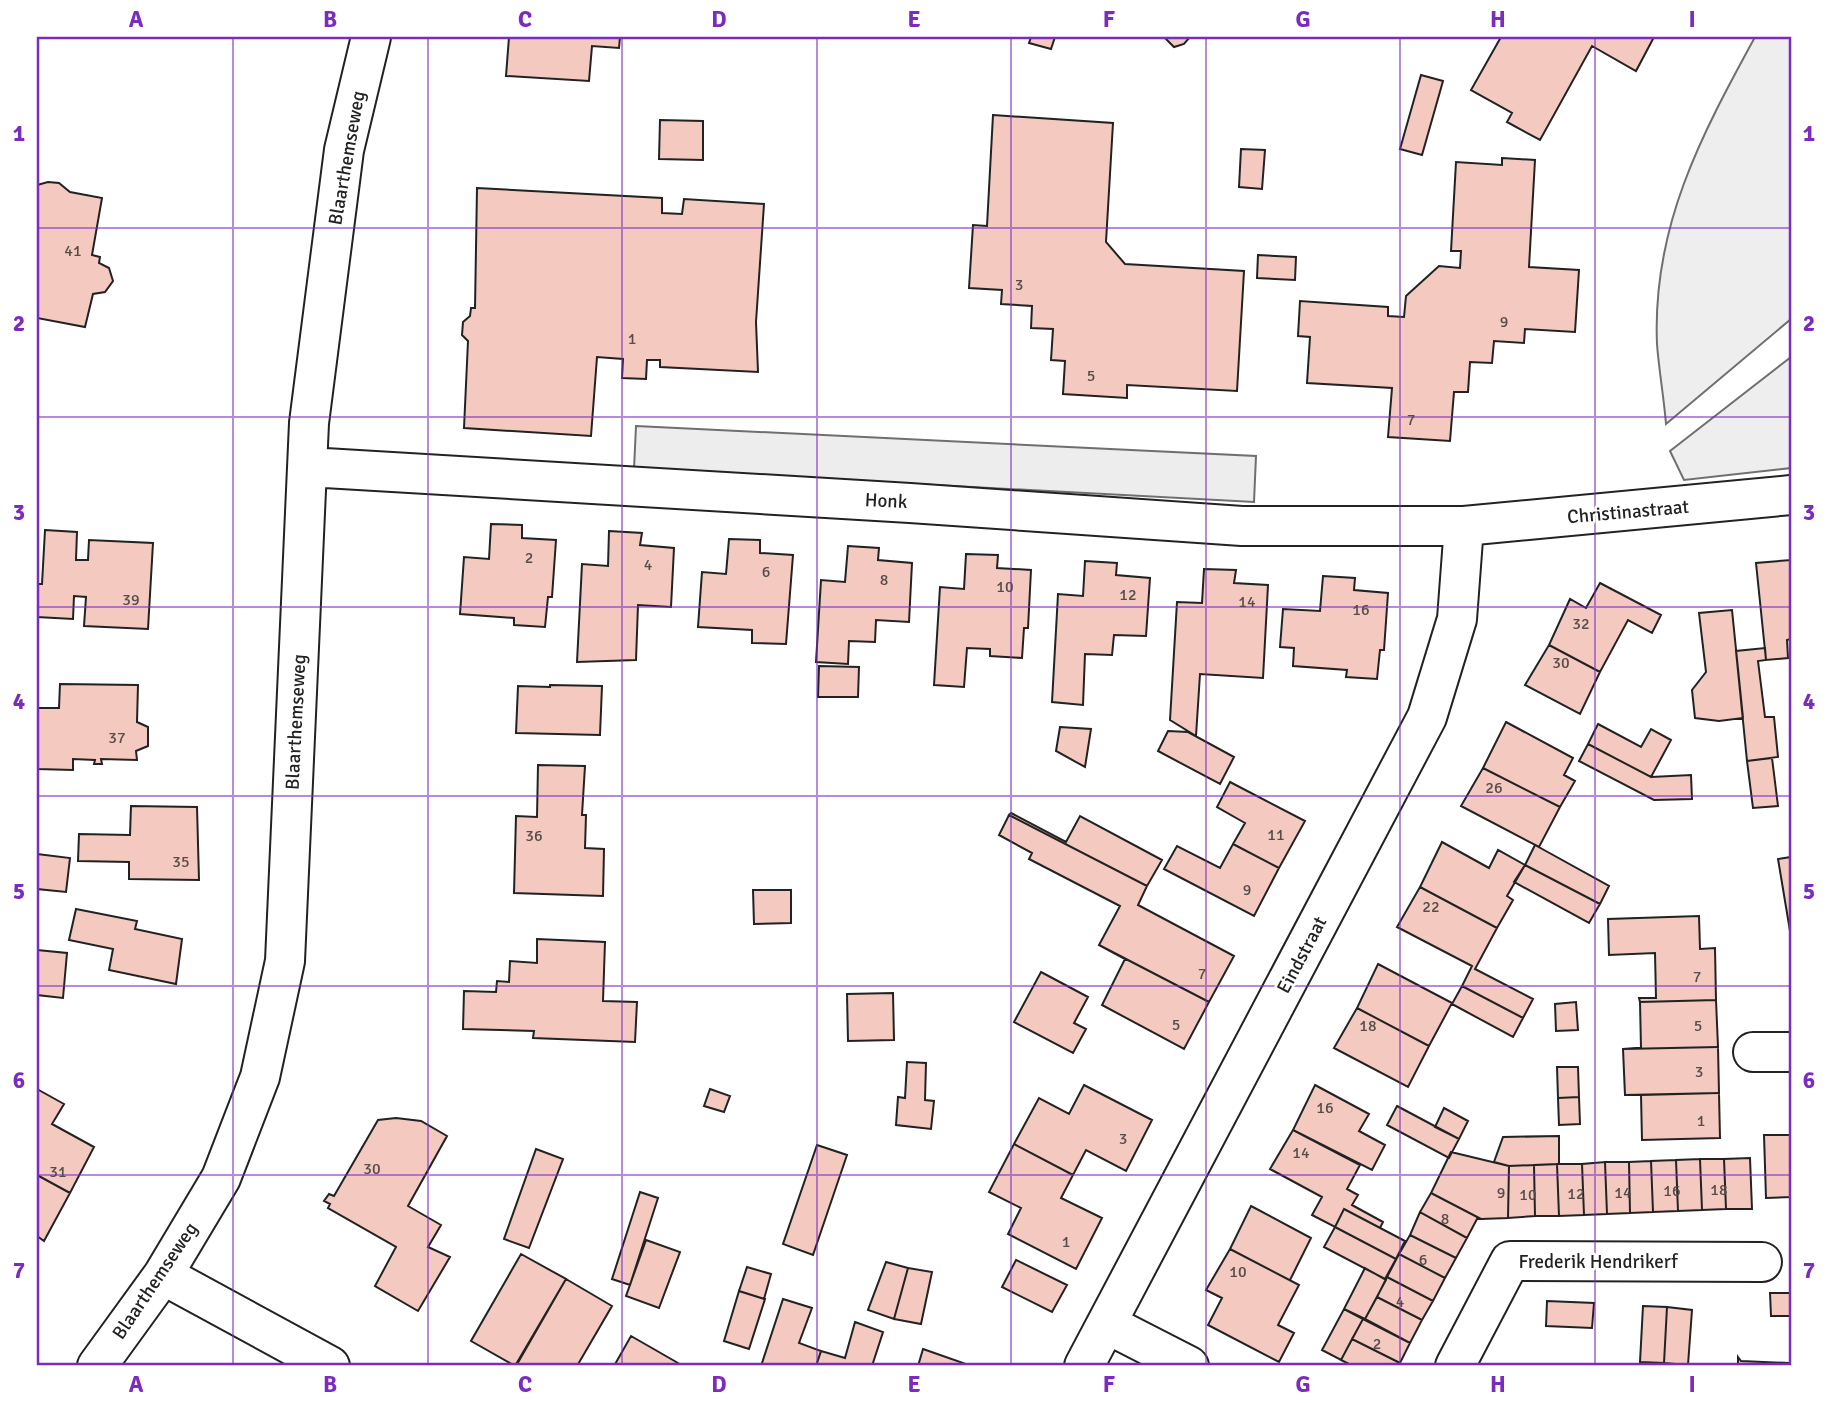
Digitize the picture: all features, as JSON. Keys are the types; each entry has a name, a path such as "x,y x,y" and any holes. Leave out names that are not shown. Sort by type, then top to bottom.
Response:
{"street":[{"name":"Blaarthemseweg","path":"97,1366 163,1275 221,1178 260,1077 274,1021 285,961 309,423 345,150 371,37"},
{"name":"Honk","path":"308,467 910,502 1242,526 1464,526"},
{"name":"Christinastraat","path":"1464,526 1791,495"},
{"name":"Eindstraat","path":"1084,1366 1427,717 1457,619 1464,526"},
{"path":"1753,1052 1791,1052"},
{"name":"Frederik Hendrikerf","path":"1455,1366 1510,1261 1762,1262"},
{"path":"163,1275 330,1366"},
{"path":"1107,1324 1189,1366"}],"shaded area":[{"path":"1755,37 1791,37 1791,319 1666,424 1657,344 1658,301 1663,261 1684,184 1699,147"},
{"path":"1791,357 1791,468 1684,480 1670,451"},
{"path":"636,426 1256,456 1254,502 634,469"}],"building":[{"path":"509,37 620,37 619,48 592,46 589,81 506,76"},
{"path":"1031,37 1055,37 1051,49 1029,43"},
{"path":"1164,37 1190,37 1184,44 1174,47"},
{"path":"1501,37 1654,37 1636,71 1592,46 1540,140 1507,122 1512,113 1471,90"},
{"path":"1421,75 1443,81 1422,155 1400,149"},
{"path":"993,115 1113,123 1106,242 1125,264 1244,271 1237,391 1127,385 1127,398 1063,394 1065,361 1051,360 1053,329 1031,328 1032,306 1001,304 1002,290 969,288 973,225 987,226"},
{"path":"660,120 703,121 703,160 659,159"},
{"path":"1241,149 1265,150 1262,189 1239,187"},
{"path":"1502,158 1535,160 1529,267 1579,270 1575,332 1525,329 1524,343 1494,341 1492,363 1470,362 1468,392 1454,392 1450,441 1388,437 1392,388 1307,383 1310,337 1298,336 1300,301 1388,307 1388,316 1404,317 1406,296 1439,266 1460,268 1461,251 1451,251 1456,162 1502,165"},
{"path":"59,183 70,192 102,198 92,255 100,257 99,263 109,268 113,281 105,292 93,294 85,327 37,318 37,185"},
{"path":"477,188 662,198 662,213 682,214 684,199 764,204 756,322 758,372 660,367 660,360 647,360 646,379 622,378 623,359 597,357 591,436 464,428 468,341 462,335 463,322 470,316 471,308 475,308"},
{"path":"1258,255 1296,257 1295,280 1257,278"},
{"path":"491,524 522,525 522,538 556,540 552,597 548,597 545,627 514,625 514,618 460,614 464,557 489,559"},
{"path":"45,530 77,532 76,560 88,560 89,540 153,543 148,629 84,626 86,597 74,596 73,619 37,617 37,584 42,584"},
{"path":"609,531 642,533 640,545 674,548 671,607 638,605 636,660 577,662 582,564 608,566"},
{"path":"729,539 760,540 760,553 793,555 786,644 752,643 752,630 698,627 702,572 726,574"},
{"path":"848,546 879,548 878,560 912,563 909,622 876,620 875,642 849,641 848,664 816,662 821,580 845,582"},
{"path":"966,554 998,555 997,568 1031,570 1028,628 1024,628 1022,658 990,656 990,649 967,648 964,687 934,685 940,587 964,589"},
{"path":"1791,560 1791,639 1787,640 1788,658 1766,660 1756,563"},
{"path":"1085,561 1117,563 1116,575 1150,578 1146,636 1114,635 1112,655 1085,654 1083,705 1052,702 1058,594 1083,596"},
{"path":"1204,569 1236,570 1234,583 1268,585 1263,678 1200,674 1196,736 1170,720 1177,602 1202,603"},
{"path":"1323,576 1355,578 1354,590 1388,593 1384,650 1380,650 1377,679 1346,677 1347,670 1293,666 1294,648 1280,647 1283,609 1320,611"},
{"path":"1600,583 1661,615 1652,633 1628,620 1600,672 1549,645 1570,599 1586,608"},
{"path":"1732,610 1743,718 1719,721 1695,718 1692,690 1706,672 1699,613"},
{"path":"1549,645 1600,672 1580,714 1525,685"},
{"path":"1765,648 1766,660 1758,661 1765,717 1774,717 1778,757 1747,761 1736,651"},
{"path":"819,666 859,667 858,697 818,697"},
{"path":"60,684 138,685 137,722 148,727 148,746 136,751 137,760 101,759 102,764 94,764 95,760 73,759 73,770 37,769 37,708 59,708"},
{"path":"518,686 602,686 600,735 516,733"},
{"path":"1506,722 1573,758 1564,775 1575,781 1560,807 1483,768"},
{"path":"1598,724 1641,747 1651,729 1671,740 1651,777 1588,744"},
{"path":"1060,727 1091,729 1085,767 1056,751"},
{"path":"1168,731 1188,732 1234,757 1220,784 1158,751"},
{"path":"1588,744 1651,777 1691,775 1692,799 1654,800 1579,761"},
{"path":"1772,758 1778,806 1753,808 1747,761"},
{"path":"538,765 585,766 582,815 586,815 585,848 604,849 603,896 514,893 516,816 537,817"},
{"path":"1483,768 1560,807 1539,847 1461,806"},
{"path":"1230,782 1305,821 1279,868 1233,844 1245,823 1217,807"},
{"path":"131,806 197,807 199,880 129,879 129,862 78,861 79,834 130,835"},
{"path":"1011,813 1066,842 1080,816 1162,860 1147,886 1009,815"},
{"path":"1009,815 1147,886 1138,905 1234,956 1209,1002 1099,945 1120,906 1029,859 1032,853 999,835"},
{"path":"1442,842 1489,868 1498,850 1525,865 1507,896 1513,900 1497,928 1420,887"},
{"path":"1233,844 1279,868 1254,916 1164,869 1177,846 1220,868"},
{"path":"1535,845 1609,886 1600,904 1525,865"},
{"path":"37,854 70,858 66,892 37,889"},
{"path":"1791,857 1791,937 1778,859"},
{"path":"1525,865 1600,904 1589,923 1514,882"},
{"path":"1420,887 1497,928 1475,969 1533,999 1523,1018 1462,986 1472,966 1397,927"},
{"path":"753,890 791,890 791,923 754,924"},
{"path":"76,909 137,921 135,929 182,939 176,984 109,970 113,949 69,940"},
{"path":"1699,916 1700,949 1715,948 1716,1000 1640,1002 1639,998 1656,998 1655,953 1609,955 1608,919"},
{"path":"537,939 605,942 603,1001 637,1002 635,1042 533,1038 534,1031 463,1029 464,991 496,992 497,981 509,982 510,961 537,963"},
{"path":"1099,945 1209,1002 1184,1049 1102,1005 1125,959"},
{"path":"37,950 67,953 63,998 37,995"},
{"path":"1378,964 1452,1003 1429,1046 1357,1008"},
{"path":"1041,972 1088,997 1074,1023 1086,1029 1073,1053 1014,1022"},
{"path":"1462,986 1523,1018 1513,1037 1452,1004"},
{"path":"893,993 894,1040 848,1041 847,994"},
{"path":"1716,1000 1718,1047 1623,1049 1641,1048 1640,1002"},
{"path":"1576,1002 1578,1030 1556,1031 1555,1004"},
{"path":"1357,1008 1429,1046 1408,1087 1334,1048"},
{"path":"1718,1047 1719,1093 1625,1095 1623,1049"},
{"path":"907,1062 926,1063 925,1100 934,1101 931,1129 896,1125 898,1097 905,1098"},
{"path":"1557,1067 1578,1067 1579,1097 1558,1098"},
{"path":"1084,1085 1152,1120 1126,1171 1086,1150 1073,1175 1014,1144 1039,1098 1069,1114"},
{"path":"1315,1085 1369,1114 1359,1131 1385,1145 1372,1170 1293,1130"},
{"path":"37,1089 64,1104 52,1124 94,1147 70,1193 37,1175"},
{"path":"710,1089 730,1096 724,1112 704,1106"},
{"path":"1719,1093 1720,1138 1642,1140 1641,1095"},
{"path":"1579,1097 1580,1124 1559,1125 1558,1098"},
{"path":"1397,1106 1459,1139 1449,1158 1387,1125"},
{"path":"1444,1108 1468,1121 1459,1139 1435,1127"},
{"path":"396,1118 421,1121 447,1136 408,1206 441,1225 428,1247 450,1257 418,1311 375,1286 396,1247 328,1208 330,1204 324,1201 329,1194 334,1196 378,1120"},
{"path":"1293,1130 1360,1165 1347,1189 1358,1195 1352,1205 1383,1222 1380,1228 1344,1209 1335,1227 1312,1215 1322,1197 1270,1169"},
{"path":"1764,1135 1791,1135 1791,1197 1766,1198"},
{"path":"1559,1136 1559,1164 1509,1166 1494,1162 1503,1137"},
{"path":"1014,1144 1073,1175 1061,1198 1102,1218 1076,1269 1008,1234 1021,1208 989,1192"},
{"path":"817,1145 847,1155 813,1255 783,1244"},
{"path":"536,1149 563,1159 529,1248 504,1239"},
{"path":"1451,1152 1509,1166 1508,1218 1481,1219 1431,1193"},
{"path":"1750,1158 1752,1209 1726,1209 1724,1159"},
{"path":"1700,1159 1702,1210 1678,1211 1676,1160"},
{"path":"1700,1159 1724,1159 1726,1209 1702,1210"},
{"path":"1676,1160 1678,1211 1653,1212 1651,1161"},
{"path":"1651,1161 1653,1212 1630,1213 1629,1162"},
{"path":"1605,1162 1607,1214 1584,1215 1582,1164"},
{"path":"1605,1162 1629,1162 1630,1213 1607,1214"},
{"path":"1557,1164 1559,1216 1535,1216 1534,1165"},
{"path":"1557,1164 1582,1164 1584,1215 1559,1216"},
{"path":"1534,1165 1535,1216 1508,1218 1509,1166"},
{"path":"37,1175 70,1193 44,1241 37,1236"},
{"path":"640,1192 658,1198 630,1285 612,1279"},
{"path":"1431,1193 1481,1219 1477,1219 1467,1238 1420,1212"},
{"path":"1251,1206 1311,1238 1290,1280 1299,1285 1230,1249"},
{"path":"1344,1209 1405,1241 1396,1259 1335,1227"},
{"path":"1420,1212 1467,1238 1456,1258 1410,1235"},
{"path":"1335,1227 1396,1259 1385,1279 1324,1247"},
{"path":"1410,1235 1456,1258 1445,1278 1399,1254"},
{"path":"646,1240 680,1252 659,1308 626,1296"},
{"path":"1230,1249 1299,1285 1278,1325 1294,1333 1279,1362 1208,1325 1222,1298 1206,1290"},
{"path":"521,1254 566,1279 515,1366 471,1341"},
{"path":"1399,1254 1445,1278 1433,1301 1387,1277"},
{"path":"1016,1260 1067,1285 1052,1312 1002,1287"},
{"path":"886,1262 908,1268 894,1319 868,1310"},
{"path":"747,1267 771,1274 764,1299 739,1291"},
{"path":"908,1268 932,1272 921,1324 894,1319"},
{"path":"1365,1268 1386,1280 1365,1319 1344,1309"},
{"path":"1387,1277 1433,1301 1422,1320 1377,1297"},
{"path":"566,1279 612,1306 577,1366 516,1366"},
{"path":"739,1291 765,1299 749,1349 724,1341"},
{"path":"1770,1293 1791,1293 1791,1316 1771,1316"},
{"path":"1377,1297 1422,1320 1410,1343 1365,1319"},
{"path":"783,1299 812,1308 799,1343 821,1351 816,1366 761,1366"},
{"path":"1547,1301 1594,1303 1592,1328 1546,1326"},
{"path":"1643,1306 1667,1307 1664,1363 1640,1362"},
{"path":"1667,1307 1692,1310 1688,1365 1664,1363"},
{"path":"1344,1309 1363,1319 1341,1360 1322,1350"},
{"path":"1363,1319 1410,1343 1400,1363 1352,1339"},
{"path":"855,1322 883,1332 872,1366 816,1366 821,1351 845,1358"},
{"path":"631,1336 678,1363 676,1366 614,1366"},
{"path":"1352,1339 1400,1363 1398,1366 1353,1366 1341,1360"},
{"path":"923,1349 966,1364 918,1366"},
{"path":"1738,1357 1741,1361 1788,1363 1788,1366 1738,1366"}]}
